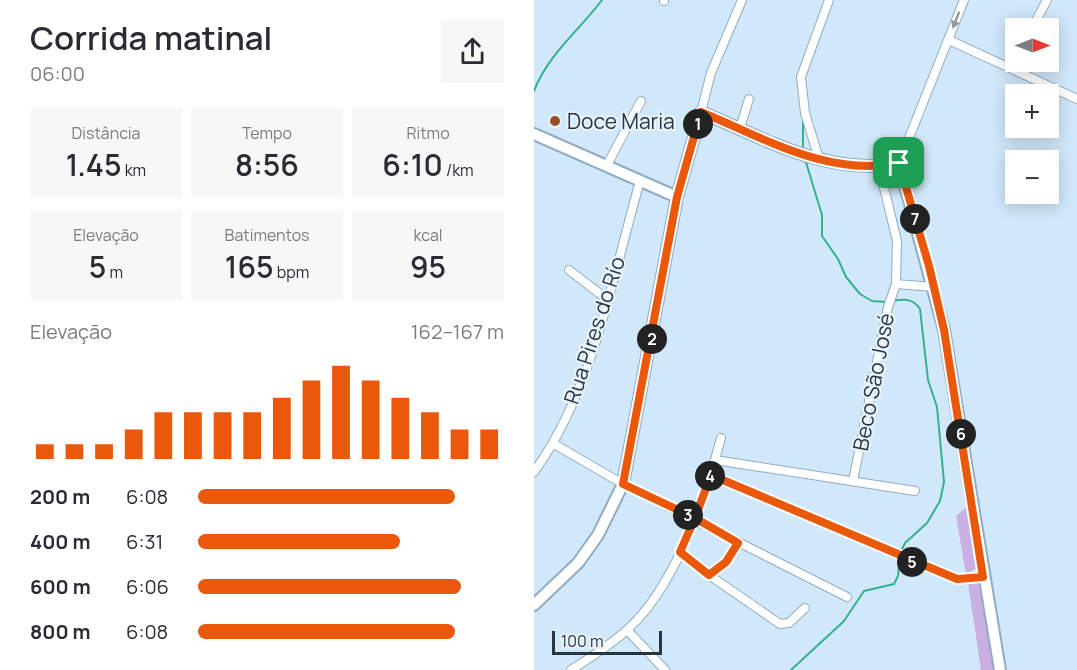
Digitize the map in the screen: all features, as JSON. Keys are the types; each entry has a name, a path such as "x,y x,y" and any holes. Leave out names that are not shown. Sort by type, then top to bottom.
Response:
{"street":[{"path":"534,605 578,563 598,535 623,484 677,197 711,73 742,0"},
{"path":"819,159 805,112 801,77 829,0"},
{"path":"964,0 899,163 934,287 950,358 983,577 1000,670"},
{"path":"1037,18 1047,0"},
{"path":"949,40 1005,65"},
{"path":"1020,72 1077,99"},
{"path":"740,128 749,99"},
{"path":"607,165 641,101"},
{"path":"701,112 786,149 819,159 843,165 879,167 899,163"},
{"path":"534,134 677,197"},
{"name":"Beco São José","path":"853,481 888,307 896,284 897,241 879,167"},
{"name":"Rua Pires do Río","path":"534,472 554,444 585,370 608,300 640,181"},
{"path":"569,270 608,300"},
{"name":"Beco São José","path":"896,284 934,287"},
{"path":"571,670 627,630 656,594 680,552 695,518 722,438"},
{"path":"554,444 623,484 695,518 738,543 847,597"},
{"name":"Beco São José","path":"715,460 915,491"},
{"path":"711,475 957,579 983,577"},
{"path":"709,575 726,562 738,543"},
{"path":"680,552 780,624 789,623 805,608"},
{"path":"627,630 665,670"}],"shaded area":[{"path":"968,506 978,568 966,574 956,516"},
{"path":"982,580 998,670 981,670 968,583"}],"waterway":[{"path":"534,91 540,77 556,54 602,0"},
{"path":"803,117 803,151"},
{"path":"805,159 822,215 822,236 838,259 846,277 860,294 872,301 887,302"},
{"path":"791,670 844,621 864,591 894,584 898,576 900,553 905,543 927,523 940,501 944,482 937,407 928,380 920,309 908,300 892,301"}],"place":[{"name":"Doce Maria","path":"555,121"}],"route":[{"path":"899,163 871,168 843,165 804,155 701,112 677,197 646,372 623,484 695,518 680,552 709,575 726,562 738,543 695,518 711,475 893,554 957,579 967,581 983,577 950,358 929,266 899,163"}]}
